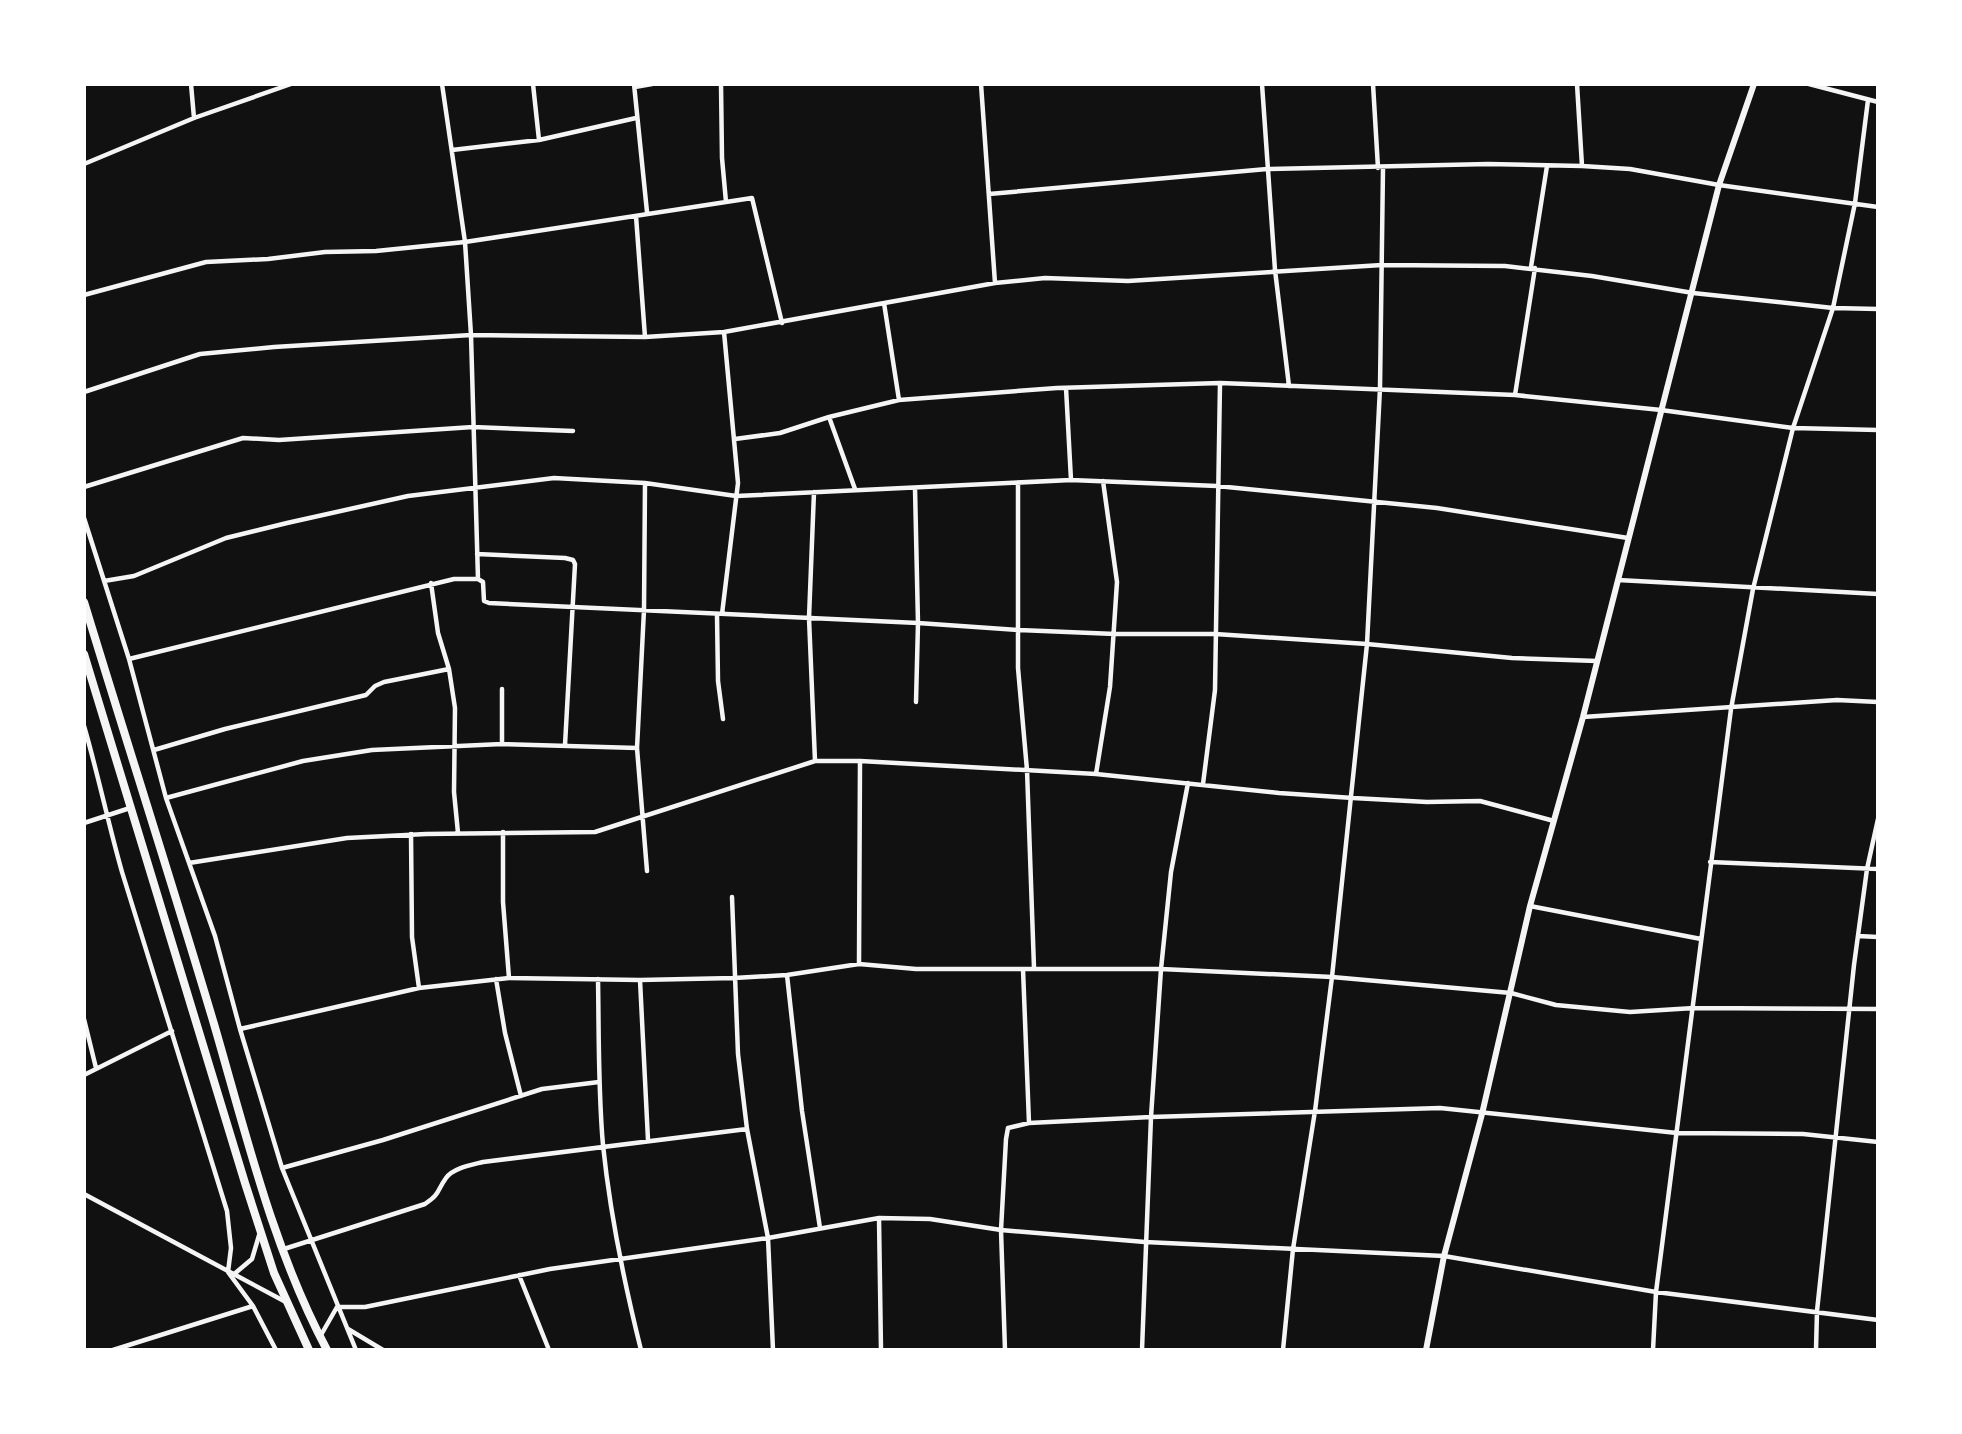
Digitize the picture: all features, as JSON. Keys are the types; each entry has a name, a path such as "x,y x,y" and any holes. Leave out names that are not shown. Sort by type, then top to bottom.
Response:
{"main road":[{"path":"84,602 167,866 259,1178 292,1275 327,1350"},
{"path":"84,654 260,1231 285,1302 309,1350"}],"street":[{"path":"191,84 194,118"},
{"path":"84,164 194,118 291,84"},
{"path":"442,84 466,242 478,579 482,582 484,601 1019,630 1215,634 1367,644 1512,659 1598,662"},
{"path":"533,84 539,139"},
{"path":"647,212 634,86 652,84"},
{"path":"721,84 722,158 726,202"},
{"path":"981,84 995,283"},
{"path":"1262,84 1275,270 1289,386"},
{"path":"1283,1350 1293,1250 1315,1111 1332,977 1353,798 1367,644 1380,388 1382,265 1381,168 1373,84"},
{"path":"1577,84 1581,166"},
{"path":"1426,1350 1444,1256 1482,1114 1530,906 1598,662 1719,185 1754,84"},
{"path":"1809,84 1878,102"},
{"path":"1653,1350 1656,1292 1731,709 1753,589 1793,428 1833,308 1855,203 1868,100"},
{"path":"452,150 539,139 636,118"},
{"path":"989,194 1267,169 1489,164 1630,169 1719,185 1878,207"},
{"path":"1515,395 1547,166"},
{"path":"84,295 206,262 466,242 636,216 647,212 752,198 782,323"},
{"path":"636,216 645,337"},
{"path":"84,392 200,354 471,335 645,337 724,332 995,283 1045,278 1128,281 1382,265 1533,268 1693,293 1833,308 1878,309"},
{"path":"884,303 899,400"},
{"path":"723,719 718,681 720,615 736,496 735,439 724,332"},
{"path":"1203,784 1215,690 1220,383"},
{"path":"735,439 780,433 829,417 899,400 1066,388 1220,383 1515,395 1661,410 1793,428 1878,430"},
{"path":"1066,388 1071,480"},
{"path":"829,417 856,489"},
{"path":"84,488 243,438 279,440 473,427 573,431"},
{"path":"104,581 134,576 226,538 408,496 554,478 645,483 736,496 1071,480 1217,485 1502,517 1628,538"},
{"path":"1096,774 1110,687 1115,634 1116,582 1102,481"},
{"path":"645,483 644,610 637,748 647,871"},
{"path":"1018,483 1018,668 1027,770 1034,968"},
{"path":"915,488 918,623 916,702"},
{"path":"814,492 809,618 816,761"},
{"path":"84,518 129,659 166,798 215,936 282,1168 356,1350"},
{"path":"477,554 570,558 575,564 565,745"},
{"path":"129,659 431,583 478,579"},
{"path":"1617,580 1878,594"},
{"path":"431,583 438,634 449,669 455,708 454,792 458,833"},
{"path":"154,750 366,695 384,682 449,669"},
{"path":"502,689 502,744"},
{"path":"1583,717 1837,700 1878,702"},
{"path":"84,726 105,815 227,1211 231,1273 253,1306 276,1350"},
{"path":"166,798 303,761 372,750 502,744 637,748"},
{"path":"189,863 347,838 411,834 595,832 816,761 1096,774 1353,798 1480,802 1555,821"},
{"path":"859,964 860,761"},
{"path":"1142,1350 1151,1116 1161,969 1171,872 1188,783"},
{"path":"84,823 132,807"},
{"path":"1816,1350 1817,1311 1849,1009 1867,869 1878,819"},
{"path":"503,832 503,902 509,978"},
{"path":"411,834 412,937 419,988"},
{"path":"1710,862 1878,869"},
{"path":"732,897 738,1054 747,1129 768,1238 773,1350"},
{"path":"1530,906 1702,939"},
{"path":"1858,936 1878,937"},
{"path":"240,1029 419,988 496,979 734,978 787,975 859,964 916,969 1161,969 1332,977 1511,993 1556,1005 1630,1012 1694,1008 1878,1009"},
{"path":"1023,969 1029,1123"},
{"path":"787,975 802,1111 820,1228"},
{"path":"496,979 505,1033 521,1096"},
{"path":"598,979 603,1146 619,1258 641,1350"},
{"path":"640,980 648,1140"},
{"path":"84,1018 96,1068"},
{"path":"84,1076 172,1031"},
{"path":"282,1168 383,1140 542,1089 599,1082"},
{"path":"1005,1350 1001,1230 1008,1128 1029,1123 1151,1116 1440,1108 1677,1133 1750,1132 1878,1142"},
{"path":"284,1249 425,1204 438,1195 447,1176 458,1169 483,1162 747,1129"},
{"path":"84,1194 285,1302"},
{"path":"879,1218 881,1350"},
{"path":"337,1307 365,1307 519,1275 619,1258 768,1238 879,1218 930,1219 1001,1230 1145,1242 1444,1256 1656,1292 1878,1320"},
{"path":"231,1273 252,1259 260,1231"},
{"path":"519,1275 549,1350"},
{"path":"113,1350 253,1306"},
{"path":"320,1337 337,1307"},
{"path":"347,1328 383,1350"}]}
